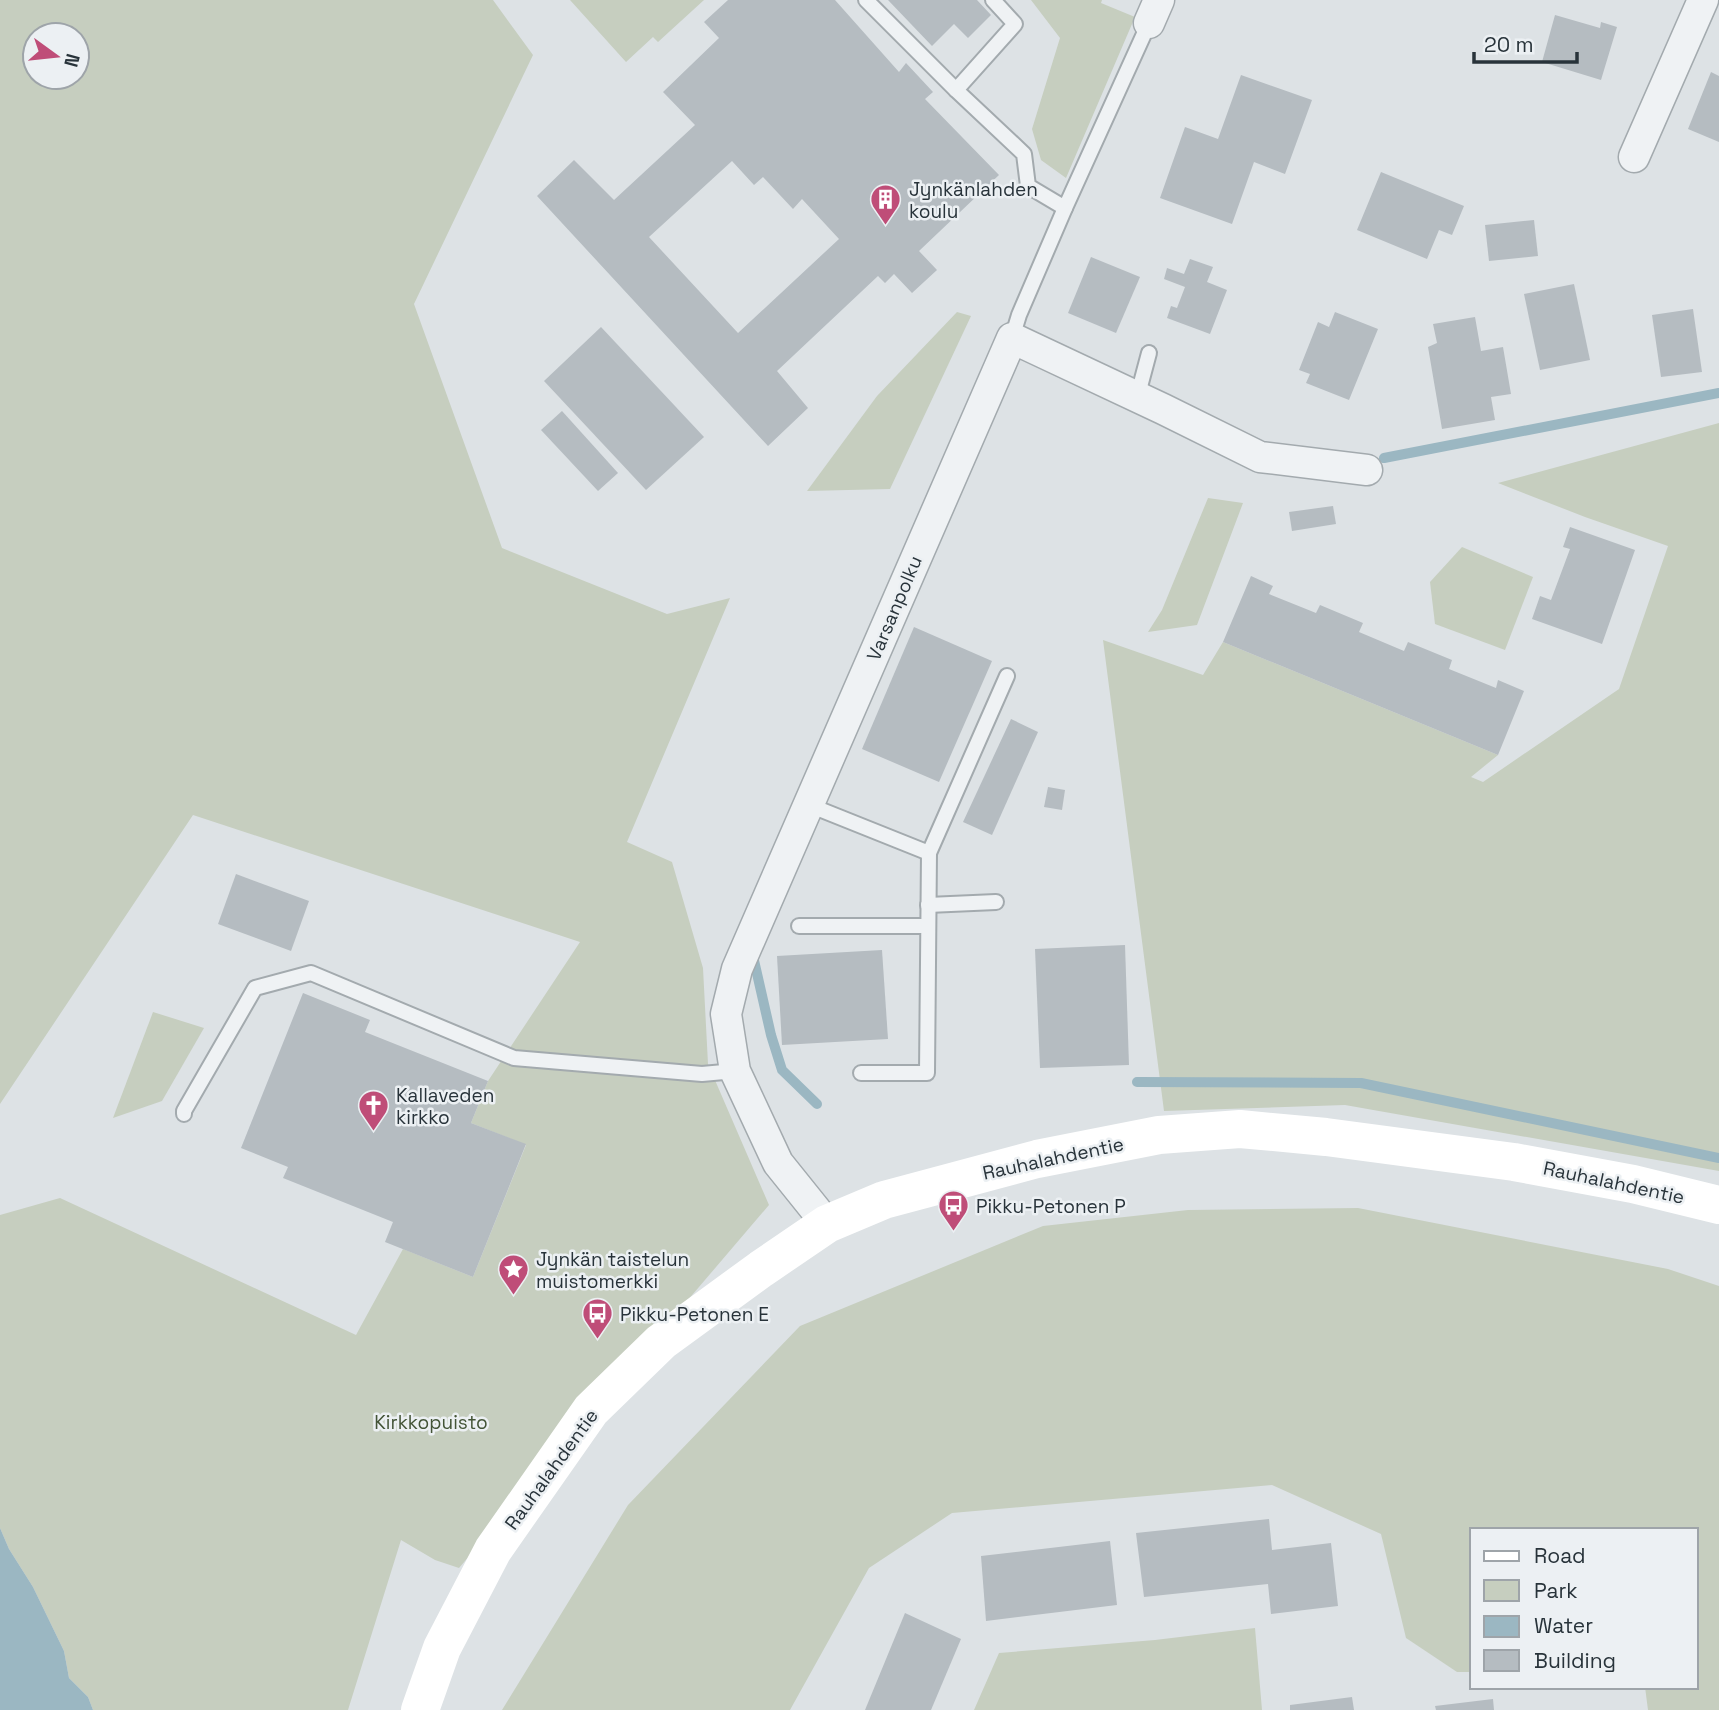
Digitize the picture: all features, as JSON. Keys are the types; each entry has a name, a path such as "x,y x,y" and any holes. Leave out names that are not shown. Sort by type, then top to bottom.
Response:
{"main road":[{"name":"Rauhalahdentie","path":"420,1710 442,1648 493,1550 591,1410 662,1342 761,1269 827,1224 884,1200 1037,1159 1159,1135 1240,1129 1326,1137 1514,1162 1633,1184 1719,1205"}],"street":[{"path":"1634,157 1703,0"},
{"path":"1012,338 1260,457 1367,470"},
{"name":"Varsanpolku","path":"827,1224 778,1163 735,1071 726,1014 737,969 1012,338"}],"lane":[{"path":"866,0 1024,154 1028,186 1065,208"},
{"path":"956,90 1015,24 993,0"},
{"path":"1012,338 1019,315 1065,208 1154,11"},
{"path":"1138,398 1149,354"},
{"path":"861,1073 927,1073 929,853 1007,676"},
{"path":"808,805 929,853"},
{"path":"928,905 996,902"},
{"path":"799,926 928,926"},
{"path":"184,1114 255,988 311,973 514,1058 702,1074 735,1071"}],"green space":[{"name":"Kirkkopuisto","path":"0,0 493,0 533,55 414,304 502,548 667,614 730,598 627,842 672,862 703,968 708,1064 769,1205 459,1568 435,1560 401,1540 348,1710 93,1710 88,1697 69,1678 64,1651 0,1528 0,1215 60,1198 356,1335 403,1249 473,1277 526,1145 471,1123 488,1081 580,942 193,815 0,1104"},
{"path":"570,0 704,0 658,42 653,37 626,62"},
{"path":"1031,0 1102,0 1101,3 1135,17 1066,178 1041,160 1032,129 1060,38"},
{"path":"957,312 971,316 890,489 807,491 877,396"},
{"path":"1719,423 1719,1171 1345,1105 1164,1111 1103,640 1203,675 1223,642 1498,755 1471,777 1483,782 1619,689 1668,546 1498,483"},
{"path":"1208,498 1243,503 1197,625 1148,632 1162,610"},
{"path":"1462,547 1533,577 1505,650 1435,624 1430,582"},
{"path":"153,1012 204,1028 162,1101 113,1118"},
{"path":"1358,1208 1668,1269 1719,1286 1719,1710 1648,1710 1645,1689 1698,1689 1698,1528 1470,1528 1470,1672 1457,1672 1406,1638 1381,1534 1272,1485 952,1513 869,1568 790,1710 502,1710 628,1505 800,1326 1043,1226 1188,1210"},
{"path":"1255,1628 1262,1710 974,1710 999,1653 1155,1640"}],"water":[{"path":"0,1528 64,1651 69,1678 88,1697 93,1710 0,1710"}],"building":[{"name":"Jynkänlahden koulu","path":"728,0 835,0 899,72 906,63 933,92 925,99 999,175 919,251 937,270 912,293 894,274 885,283 878,276 777,371 808,408 768,446 537,196 574,160 614,200 695,125 663,92 719,38 704,22","holes":["732,161 754,185 763,177 793,209 802,199 839,239 738,333 649,237"]},
{"path":"888,0 977,0 991,15 968,38 954,24 932,46"},
{"path":"1555,15 1600,28 1601,22 1617,27 1601,80 1542,62"},
{"path":"1711,72 1719,76 1719,142 1688,129"},
{"path":"1241,75 1312,100 1285,174 1254,162 1232,224 1160,198 1185,127 1218,139"},
{"path":"1381,172 1464,206 1452,235 1439,230 1427,259 1357,230"},
{"path":"1534,220 1538,256 1489,261 1485,225"},
{"path":"1091,257 1140,277 1116,333 1068,313"},
{"path":"1190,259 1213,267 1207,282 1227,290 1210,334 1167,318 1171,306 1177,308 1185,287 1164,279 1167,268 1184,274"},
{"path":"1574,284 1590,360 1540,370 1524,294"},
{"path":"1693,309 1702,372 1661,377 1652,315"},
{"path":"1335,312 1378,329 1349,400 1306,383 1310,374 1299,370 1318,322 1329,327"},
{"path":"1475,317 1481,351 1503,347 1511,394 1491,397 1495,420 1442,429 1428,347 1437,343 1433,324"},
{"path":"601,327 704,437 646,490 544,381"},
{"path":"562,411 618,473 598,491 541,430"},
{"path":"1333,506 1336,524 1292,531 1289,512"},
{"path":"1570,527 1635,550 1602,644 1532,619 1540,596 1551,600 1570,549 1563,547"},
{"path":"1251,576 1273,586 1269,594 1316,613 1320,605 1363,623 1359,632 1404,651 1408,642 1452,660 1449,669 1496,688 1498,680 1524,691 1498,755 1223,642"},
{"path":"914,627 992,661 939,782 862,749"},
{"path":"1011,719 1038,732 992,835 963,822"},
{"path":"1048,787 1065,790 1062,810 1044,807"},
{"path":"236,874 309,901 291,951 218,924"},
{"path":"1125,945 1129,1065 1040,1068 1035,949"},
{"path":"882,950 888,1039 782,1045 777,956"},
{"name":"Kallaveden kirkko","path":"303,993 370,1020 365,1032 488,1081 471,1123 526,1144 473,1277 385,1242 393,1222 283,1178 288,1167 241,1148"},
{"path":"1269,1519 1272,1550 1331,1543 1338,1606 1271,1614 1268,1584 1144,1597 1136,1533"},
{"path":"1110,1541 1117,1605 986,1621 981,1556"},
{"path":"905,1613 961,1639 931,1710 865,1710"},
{"path":"1352,1697 1354,1710 1290,1710 1290,1705"},
{"path":"1493,1699 1494,1710 1436,1710 1435,1706"}],"waterway":[{"path":"1384,458 1719,393"},
{"path":"755,952 753,956 771,1035 782,1070 817,1104"},
{"path":"1137,1082 1361,1083 1719,1158"}],"place":[{"name":"Jynkänlahden koulu","path":"886,227"},
{"name":"Kallaveden kirkko","path":"373,1133"},
{"name":"Pikku-Petonen P","path":"953,1233"},
{"name":"Jynkän taistelun muistomerkki","path":"513,1297"},
{"name":"Pikku-Petonen E","path":"597,1341"}]}
